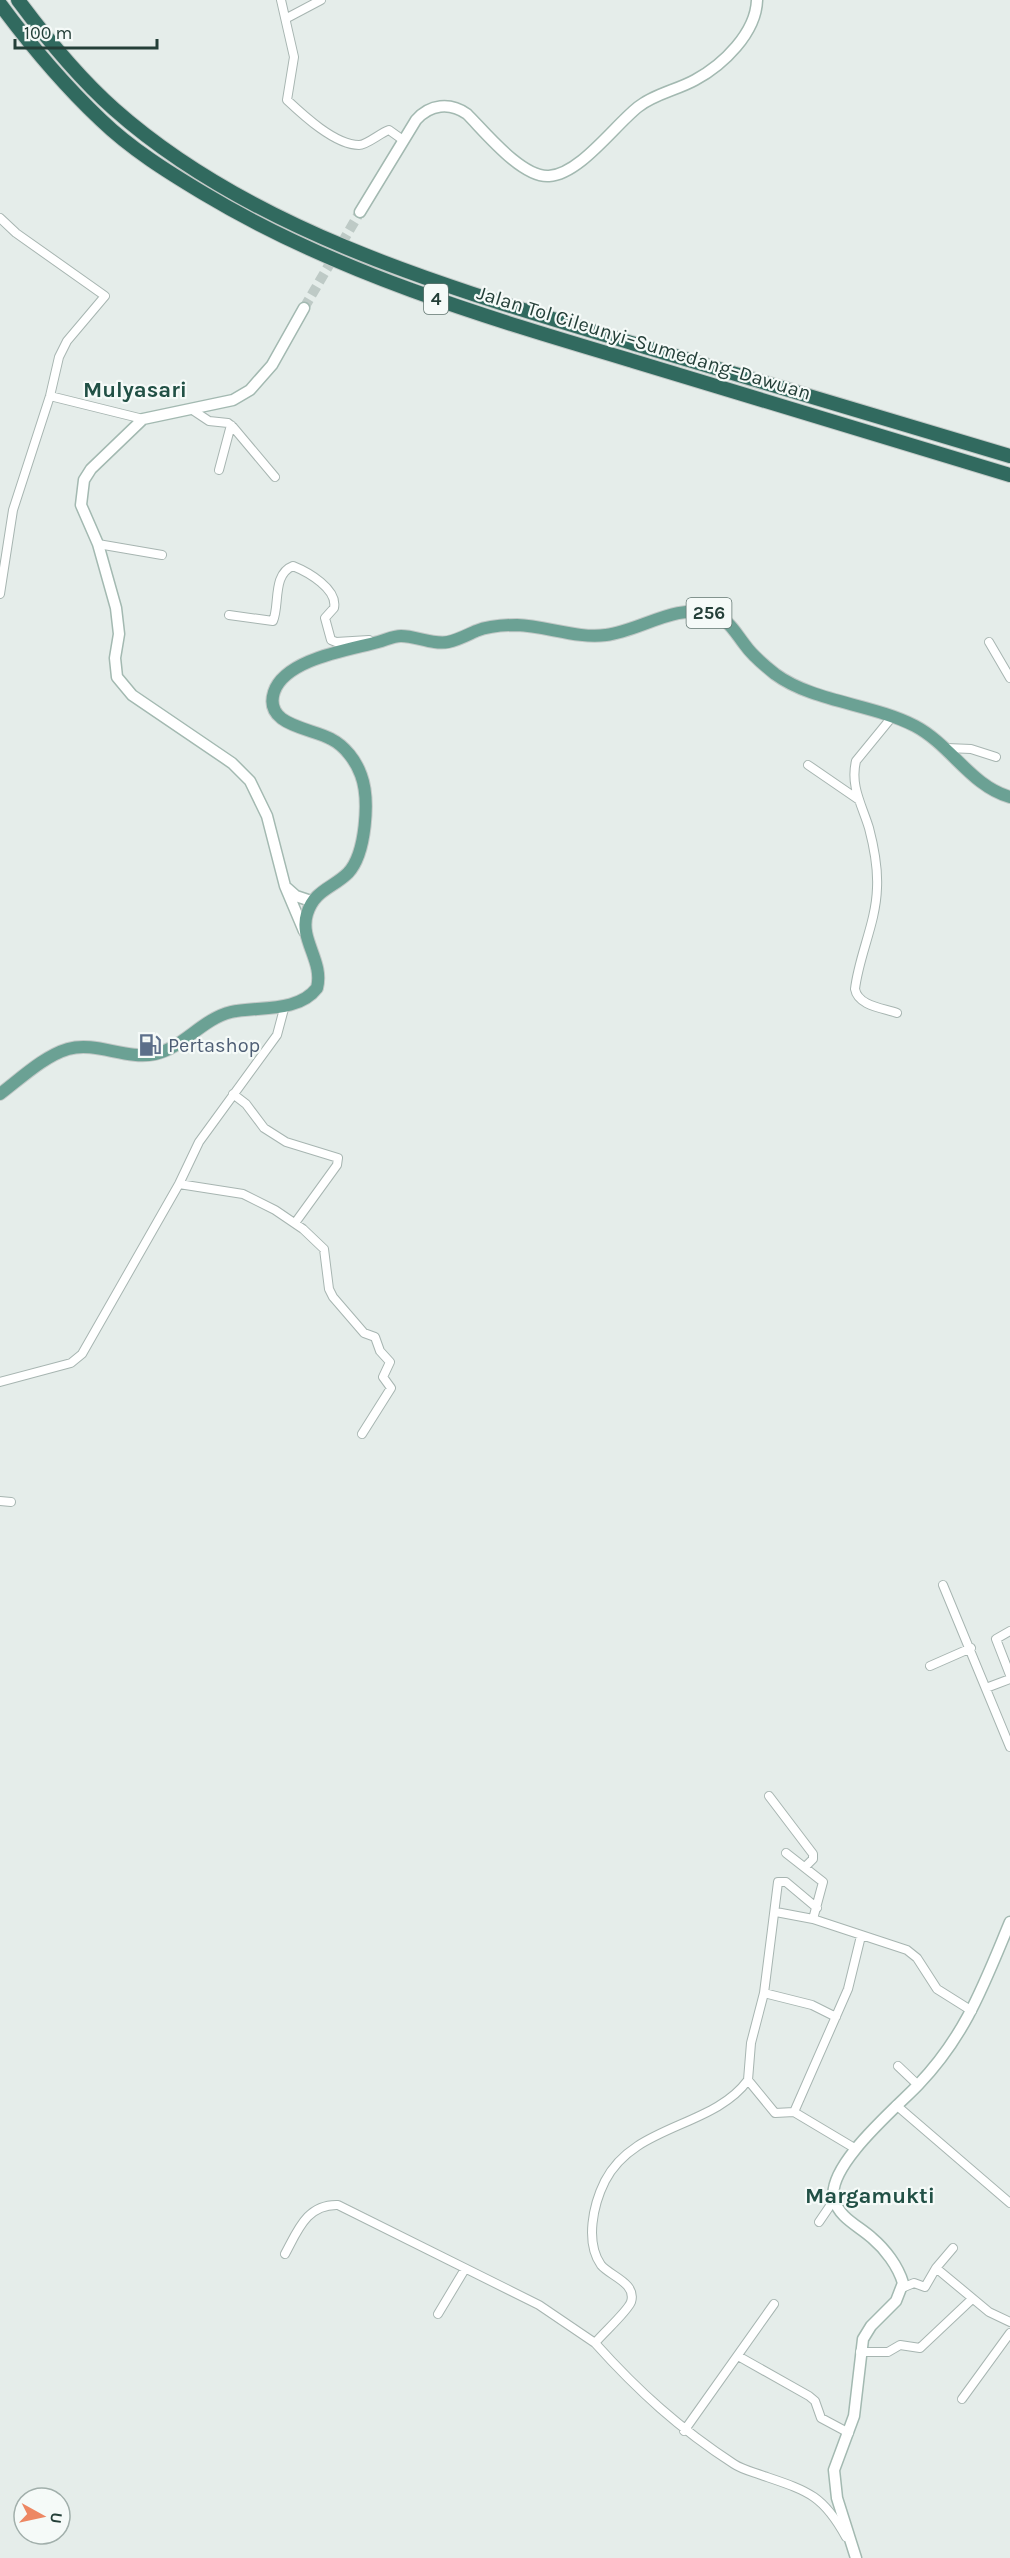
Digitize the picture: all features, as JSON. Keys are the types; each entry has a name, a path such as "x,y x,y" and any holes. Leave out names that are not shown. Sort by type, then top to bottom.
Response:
{"highway":[{"name":"Jalan Tol Cileunyi–Sumedang–Dawuan","path":"18,0 50,44 114,109 175,156 243,197 324,237 425,278 521,310 1010,456"},
{"name":"Jalan Tol Cileunyi–Sumedang–Dawuan","path":"0,4 37,55 103,122 165,171 235,212 317,253 419,294 516,326 1010,475"}],"main road":[{"path":"360,212 422,113 438,106 448,106 467,114 527,170 548,176 563,173 581,161 640,105 696,80 717,65 744,36 754,20 757,0"},
{"path":"0,1094 35,1068 69,1048 154,1054 174,1045 208,1022 230,1012 285,1005 306,999 317,988 319,972 285,886 267,816 250,781 232,762 132,695 122,685 115,668 118,623 98,544 81,505 84,480 98,460 143,419 234,400 250,390 272,365 304,308"},
{"name":"256","path":"311,901 322,890 350,871 354,865 366,811 364,785 354,761 342,746 331,739 292,725 276,714 273,706 274,692 279,682 296,668 334,653 405,636 448,642 485,628 499,626 540,627 606,635 658,619 700,612 722,618 736,629 745,646 776,674 816,692 913,725 947,748 976,778 995,792 1010,797"},
{"path":"285,886 296,896 311,901 304,931"},
{"path":"856,2558 833,2476 836,2461 854,2416 860,2352 866,2333 896,2301 902,2288 901,2276 873,2238 840,2212 834,2200 835,2180 856,2149 896,2105 918,2085 962,2030 1010,1923"}],"street":[{"path":"281,0 287,18 294,62 287,100 309,121 345,142 361,145 389,130 403,140"},
{"path":"287,18 321,0"},
{"path":"0,218 16,233 105,296 67,341 56,366 50,396 13,510 0,594"},
{"path":"50,396 143,419"},
{"path":"190,409 209,421 231,425 274,477"},
{"path":"219,470 231,425"},
{"path":"98,544 162,555"},
{"path":"229,615 273,621 280,582 288,568 293,566 315,577 334,599 334,608 325,618 331,640 379,642"},
{"path":"989,642 1010,678"},
{"path":"892,717 856,761 853,778 872,840 877,888 856,993 864,1002 897,1012"},
{"path":"947,748 970,749 996,757"},
{"path":"808,765 859,800"},
{"path":"0,1382 71,1363 82,1354 179,1184 199,1142 273,1041 281,1024 285,1005"},
{"path":"233,1094 242,1100 264,1128 290,1144 335,1155 338,1158 337,1164 299,1226"},
{"path":"179,1184 243,1194 299,1226 324,1249 329,1289 333,1297 364,1333 375,1337 380,1351 390,1362 383,1377 391,1388 362,1434"},
{"path":"0,1501 11,1502"},
{"path":"943,1585 986,1688 1006,1725 1010,1747"},
{"path":"986,1688 1010,1677 996,1639 1010,1631"},
{"path":"930,1666 971,1648"},
{"path":"769,1796 813,1854 813,1859 805,1867"},
{"path":"786,1853 824,1884 813,1919"},
{"path":"595,2343 629,2305 631,2299 626,2285 602,2266 594,2247 594,2220 605,2181 618,2162 640,2143 692,2119 733,2095 748,2080 752,2043 764,1993 776,1912 777,1886 781,1880 817,1908"},
{"path":"776,1912 813,1919 912,1953 937,1989 972,2011"},
{"path":"794,2112 848,1989 861,1936"},
{"path":"764,1993 812,2005 836,2017"},
{"path":"898,2066 918,2085"},
{"path":"748,2080 775,2113 794,2112 856,2149"},
{"path":"896,2105 1010,2202"},
{"path":"819,2222 834,2200"},
{"path":"285,2254 308,2215 320,2206 338,2205 539,2304 595,2343 684,2431 738,2466 798,2487 815,2497 833,2513 851,2545"},
{"path":"902,2288 915,2283 924,2287 953,2248"},
{"path":"936,2268 989,2312 1010,2322"},
{"path":"438,2314 465,2269"},
{"path":"860,2352 888,2352 900,2345 920,2348 972,2299"},
{"path":"684,2431 774,2304"},
{"path":"962,2399 1010,2333"},
{"path":"738,2356 797,2388 815,2401 821,2418 849,2433"}],"tunnel":[{"path":"304,308 360,212"}],"place":[{"name":"Pertashop","path":"150,1045"}],"district":[{"name":"Mulyasari","path":"135,390"},
{"name":"Margamukti","path":"870,2196"}]}
